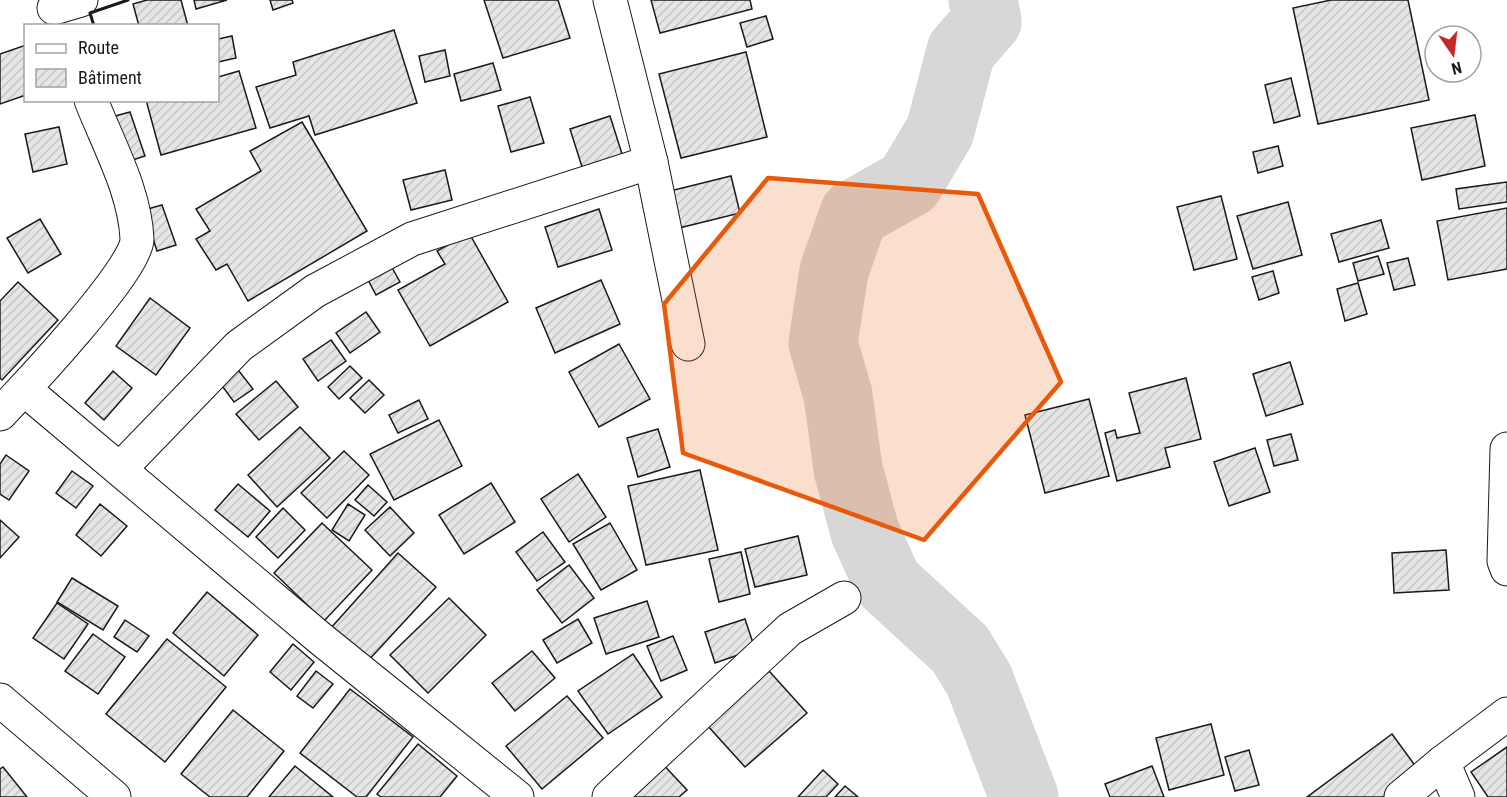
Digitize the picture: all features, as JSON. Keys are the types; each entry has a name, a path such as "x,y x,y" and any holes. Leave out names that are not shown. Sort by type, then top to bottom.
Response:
{"street":[{"path":"610,0 651,162 688,344"},
{"path":"0,414 118,279 137,242 130,199 92,102"},
{"path":"120,469 239,346 315,291 412,238 651,162"},
{"path":"24,389 321,639 517,797"},
{"path":"1507,449 1504,561 1507,569"},
{"path":"609,797 790,629 844,598"},
{"path":"0,700 114,797"},
{"path":"1401,797 1507,714"},
{"path":"1443,762 1458,797"}],"highlighted area":[{"path":"768,178 978,194 1061,382 924,540 683,453 664,304"}],"building":[{"path":"147,0 181,0 187,24 138,24 133,4"},
{"path":"194,0 227,0 196,9"},
{"path":"270,0 292,0 293,3 273,10"},
{"path":"484,0 558,0 570,38 503,58"},
{"path":"651,0 750,0 752,9 660,33"},
{"path":"1331,0 1408,0 1423,71 1423,84 1426,84 1429,100 1318,124 1293,8"},
{"path":"766,16 773,39 747,47 740,23"},
{"path":"394,30 417,103 315,135 309,116 270,128 256,87 296,75 293,62"},
{"path":"232,36 236,58 219,62 219,39"},
{"path":"24,46 24,96 0,104 0,54"},
{"path":"445,50 450,76 425,82 419,56"},
{"path":"746,52 767,137 681,158 659,74"},
{"path":"493,63 501,90 461,101 454,74"},
{"path":"239,71 256,128 161,155 147,102 219,102 219,77"},
{"path":"1291,78 1300,116 1274,123 1265,85"},
{"path":"530,97 544,143 511,152 498,106"},
{"path":"130,112 145,156 123,163 108,118"},
{"path":"1475,115 1485,166 1422,180 1411,128"},
{"path":"610,116 623,157 583,170 570,129"},
{"path":"302,122 367,231 248,301 227,264 216,270 196,239 210,231 196,209 261,171 250,151"},
{"path":"59,127 67,164 33,172 25,134"},
{"path":"1278,146 1283,166 1258,173 1253,152"},
{"path":"445,170 452,200 411,210 403,180"},
{"path":"731,176 740,213 679,228 670,191"},
{"path":"1507,182 1507,202 1459,209 1456,189"},
{"path":"1221,196 1237,259 1194,270 1177,207"},
{"path":"1288,202 1302,255 1253,269 1237,216"},
{"path":"162,205 176,245 157,251 144,210"},
{"path":"1507,208 1507,269 1448,280 1437,221"},
{"path":"599,209 612,250 558,267 545,227"},
{"path":"40,219 61,254 28,273 7,238"},
{"path":"1381,220 1389,248 1339,262 1331,234"},
{"path":"469,233 508,302 430,346 398,290 445,264 437,251"},
{"path":"1378,256 1384,274 1358,281 1353,263"},
{"path":"1408,258 1415,285 1394,290 1387,263"},
{"path":"390,264 400,282 376,295 366,276"},
{"path":"1273,271 1279,293 1259,300 1252,277"},
{"path":"601,280 620,324 555,353 536,308"},
{"path":"18,282 58,320 2,380 0,378 0,301"},
{"path":"1358,283 1367,314 1345,321 1337,289"},
{"path":"150,298 190,328 156,375 116,346"},
{"path":"366,312 380,332 350,353 336,333"},
{"path":"331,340 346,361 318,381 303,359"},
{"path":"619,344 650,399 599,427 569,372"},
{"path":"1290,362 1303,404 1266,416 1253,374"},
{"path":"235,366 253,389 234,402 217,379"},
{"path":"350,366 362,378 339,399 328,387"},
{"path":"113,371 132,388 104,420 85,403"},
{"path":"1186,378 1201,439 1165,448 1170,467 1117,481 1105,433 1115,430 1117,438 1140,433 1129,393"},
{"path":"369,380 384,395 365,413 350,398"},
{"path":"276,381 298,407 259,440 236,414"},
{"path":"1089,399 1109,476 1045,493 1025,415"},
{"path":"419,400 428,419 398,433 389,415"},
{"path":"439,420 462,466 394,500 370,454"},
{"path":"300,427 330,458 277,507 248,475"},
{"path":"658,429 670,467 638,477 627,438"},
{"path":"1291,434 1298,460 1274,466 1267,440"},
{"path":"1255,448 1270,492 1229,506 1214,462"},
{"path":"344,451 369,475 327,518 301,493"},
{"path":"6,455 29,471 9,500 0,494 0,464"},
{"path":"700,470 718,550 646,565 628,486"},
{"path":"72,471 93,486 76,508 56,493"},
{"path":"578,474 606,517 569,542 541,499"},
{"path":"491,483 515,522 464,554 439,515"},
{"path":"238,484 270,511 248,537 215,510"},
{"path":"368,485 387,502 374,516 355,500"},
{"path":"100,504 127,526 101,556 76,535"},
{"path":"348,504 365,515 349,541 332,530"},
{"path":"390,507 414,533 390,556 365,530"},
{"path":"283,508 305,530 278,558 256,537"},
{"path":"0,520 19,537 0,558"},
{"path":"322,523 372,570 324,621 274,573"},
{"path":"610,523 637,570 601,590 573,544"},
{"path":"543,532 565,562 537,581 516,552"},
{"path":"798,536 807,575 755,587 745,549"},
{"path":"1446,550 1449,590 1394,593 1392,553"},
{"path":"741,552 750,594 719,602 709,559"},
{"path":"398,553 436,587 367,662 330,629"},
{"path":"569,565 594,598 562,623 537,590"},
{"path":"72,578 118,606 103,630 57,602"},
{"path":"207,592 258,635 224,676 173,633"},
{"path":"449,598 486,635 428,693 390,655"},
{"path":"647,601 659,637 606,654 594,618"},
{"path":"57,603 88,624 64,659 33,638"},
{"path":"578,619 592,643 557,663 543,640"},
{"path":"745,619 755,649 715,663 705,632"},
{"path":"125,620 149,636 137,652 114,637"},
{"path":"93,634 125,657 98,694 65,671"},
{"path":"673,636 687,670 661,681 647,646"},
{"path":"167,639 226,687 165,762 106,714"},
{"path":"293,644 314,662 291,690 270,672"},
{"path":"532,651 555,678 515,711 492,683"},
{"path":"633,654 662,697 608,734 578,691"},
{"path":"316,671 333,684 313,708 297,696"},
{"path":"769,671 807,713 745,767 707,725"},
{"path":"350,689 413,737 366,797 357,797 300,753"},
{"path":"567,696 603,738 542,789 506,746"},
{"path":"233,710 284,751 247,797 210,797 181,774"},
{"path":"1211,724 1224,775 1169,790 1156,738"},
{"path":"1392,734 1419,771 1384,797 1307,797"},
{"path":"418,744 457,776 440,797 381,797 377,794"},
{"path":"1507,747 1507,797 1488,797 1471,772"},
{"path":"1249,750 1259,785 1235,791 1225,757"},
{"path":"659,760 687,790 679,797 620,797"},
{"path":"295,766 333,797 269,797"},
{"path":"1152,766 1164,797 1110,797 1105,784"},
{"path":"3,767 27,797 0,797 0,769"},
{"path":"823,770 838,784 826,797 798,797"},
{"path":"845,786 858,797 835,797"}],"waterway":[{"path":"983,0 987,21 961,51 940,131 909,183 854,214 834,271 823,343 838,395 848,469 865,532 888,583 960,649 979,680 1024,797"}],"wall":[{"path":"93,24 90,13 128,0"}]}
